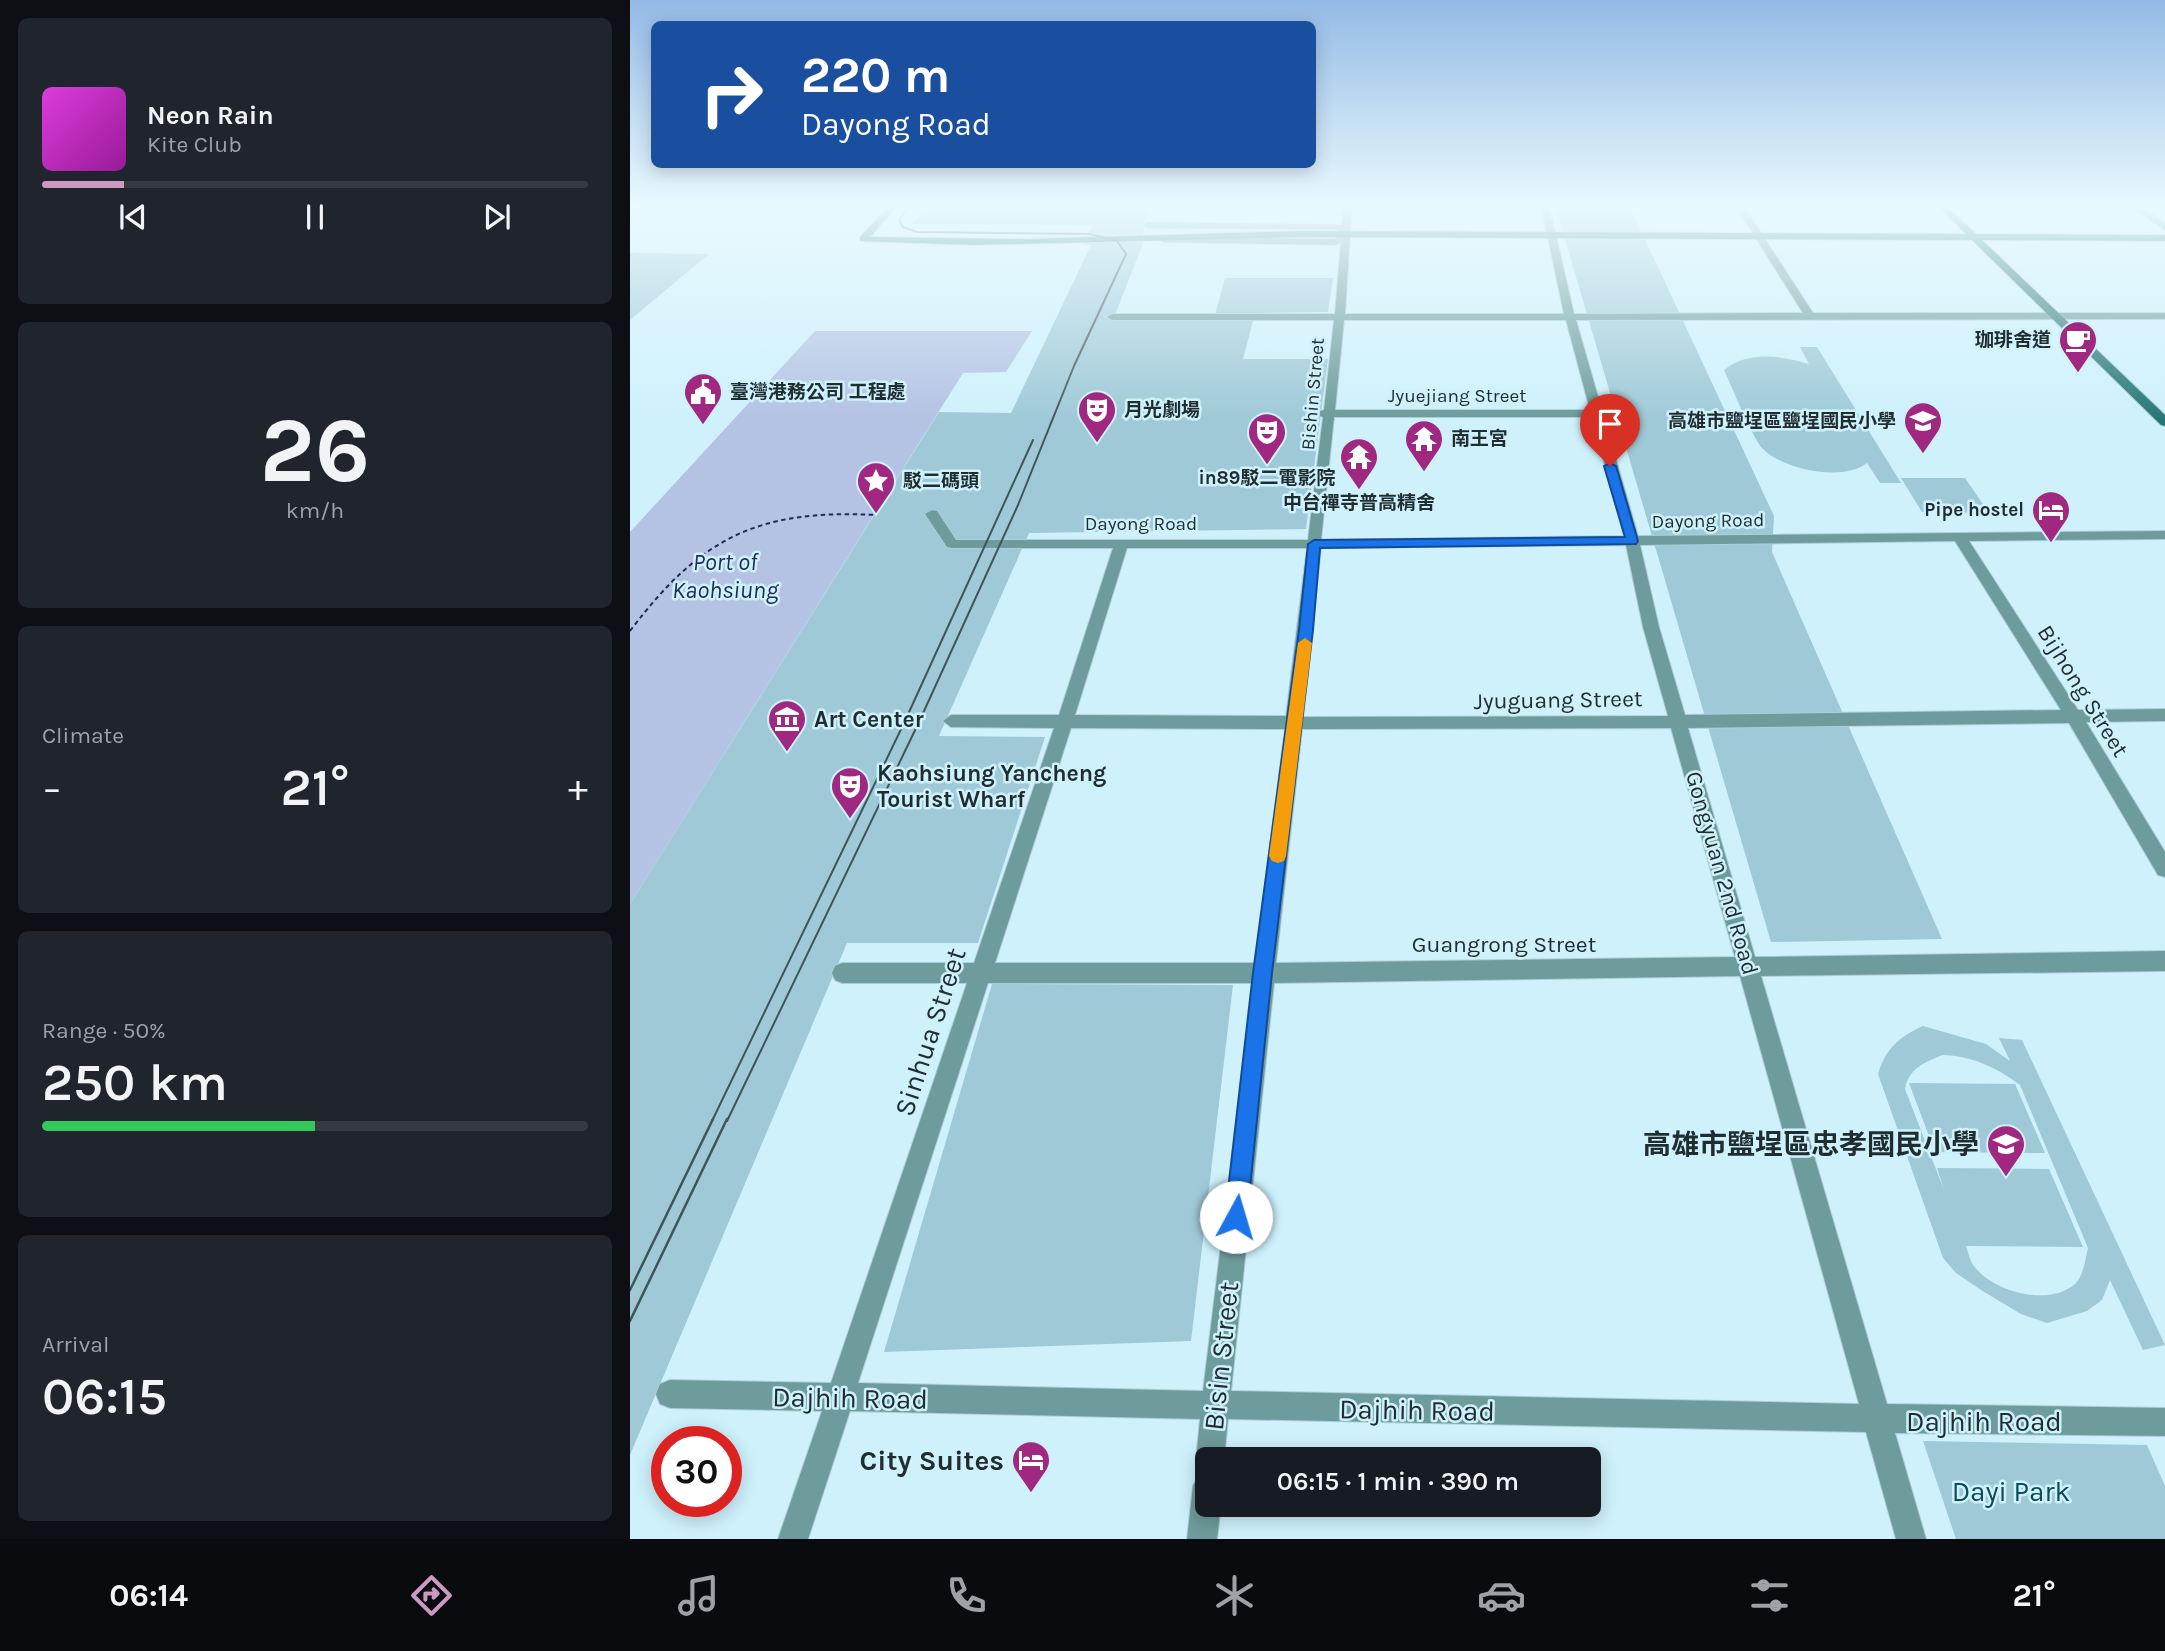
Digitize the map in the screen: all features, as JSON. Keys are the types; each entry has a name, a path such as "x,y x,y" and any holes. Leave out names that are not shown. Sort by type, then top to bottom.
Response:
{"street":[{"name":"Bishin Street","path":"1314,544 1324,413 1342,277"},
{"name":"Gongyuan 2nd Road","path":"1562,277 1595,414 1632,541 1651,626 1912,1539"},
{"path":"1784,277 1810,317"},
{"path":"2014,277 2159,410 2165,422"},
{"path":"1112,317 2165,316"},
{"name":"Jyuejiang Street","path":"1324,413 1595,414"},
{"name":"Dayong Road","path":"932,514 952,544 1314,544 2165,535"},
{"name":"Bijhong Street","path":"1960,538 2073,715 2165,869"},
{"name":"Sinhua Street","path":"793,1539 982,973 1121,544"},
{"name":"Bisin Street","path":"1211,1447 1263,973 1314,544"},
{"name":"Jyuguang Street","path":"951,721 1528,724 2165,715"},
{"name":"Guangrong Street","path":"842,973 1263,973 2165,961"},
{"name":"Dajhih Road","path":"670,1394 1672,1413 1878,1420 2165,1422"},
{"path":"1202,1539 1204,1517"}],"green space":[{"path":"630,277 682,277 630,320"},
{"name":"Kaohsiung Yancheng Tourist Wharf","path":"1076,277 1130,277 1115,315 1215,315 1225,278 1333,278 1328,312 1255,313 1243,359 1328,359 1306,529 1029,533 939,736 1045,737 978,943 847,943 630,1455 630,904 939,412 1011,413"},
{"path":"1576,277 1662,277 1774,516 1772,552 1942,939 1771,942"},
{"path":"1800,347 1817,347 1901,483 1880,483 1867,463 1844,472 1799,468 1773,456 1758,443 1724,370 1744,360 1765,356 1809,364"},
{"path":"1901,478 1965,478 1989,513 1922,512"},
{"path":"992,984 1233,985 1191,1341 884,1352"},
{"path":"1923,1026 1986,1044 2010,1061 1999,1038 2022,1040 2165,1345 2143,1350 2110,1280 2102,1300 2087,1311 2047,1323 2021,1314 1981,1290 1956,1273 1943,1258 1878,1074 1889,1050","holes":["1942,1055 1983,1064 2020,1085 2088,1248 2080,1276 2075,1284 2064,1291 2037,1295 2007,1289 1983,1275 1971,1262 1966,1246 2083,1247 2049,1169 1937,1168 1944,1190 1905,1089 1910,1076 1918,1067"]},
{"path":"1909,1083 2015,1084 2045,1153 1935,1152"},
{"name":"Dayi Park","path":"1923,1441 2147,1445 2165,1486 2165,1539 1956,1539"}],"water":[{"name":"Port of Kaohsiung","path":"815,331 1032,331 1006,372 963,373 630,904 630,532"}],"ferry route":[{"path":"630,631 682,572 708,551 735,535 765,524 798,517 876,515"}],"tram line":[{"path":"727,1121 919,722 1018,505 1074,366 1115,277"},
{"path":"712,1121 905,721 1033,440"},
{"path":"630,1290 713,1119"},
{"path":"630,1321 727,1119"}],"slow traffic":[{"path":"1278,856 1305,643"}],"place":[{"name":"珈琲舍道","path":"2078,374"},
{"name":"臺灣港務公司 工程處","path":"703,426"},
{"name":"月光劇場","path":"1097,444"},
{"name":"高雄市鹽埕區鹽埕國民小學","path":"1923,455"},
{"name":"in89駁二電影院","path":"1267,466"},
{"name":"南王宮","path":"1424,473"},
{"name":"中台禪寺普高精舍","path":"1359,491"},
{"name":"駁二碼頭","path":"876,515"},
{"name":"Pipe hostel","path":"2051,544"},
{"name":"Art Center","path":"787,753"},
{"name":"Kaohsiung Yancheng Tourist Wharf","path":"850,820"},
{"name":"高雄市鹽埕區忠孝國民小學","path":"2006,1178"},
{"name":"City Suites","path":"1031,1494"}],"route":[{"path":"1236,1217 1314,544 1632,541 1610,466"}]}
